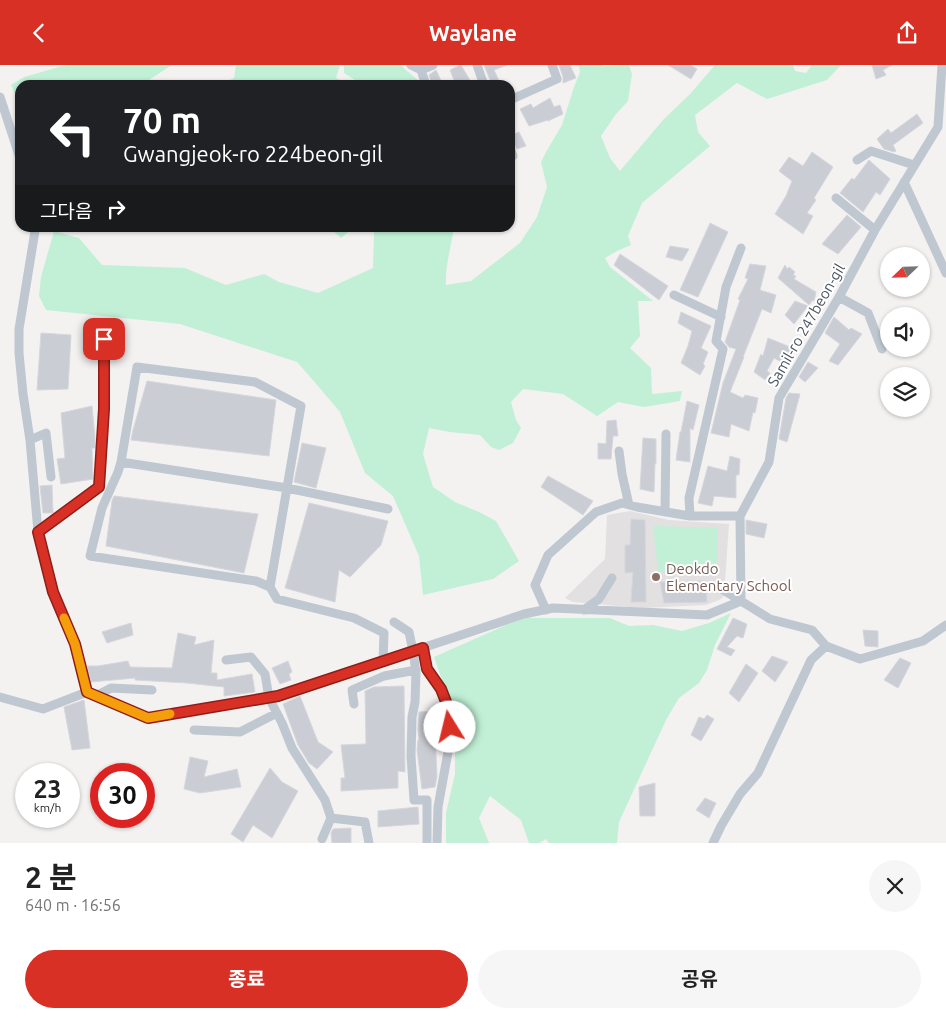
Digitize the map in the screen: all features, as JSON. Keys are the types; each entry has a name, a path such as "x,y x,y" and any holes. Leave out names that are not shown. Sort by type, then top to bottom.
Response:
{"street":[{"path":"411,65 421,70 424,80"},
{"path":"421,70 433,65"},
{"path":"478,65 482,80"},
{"path":"515,97 557,79 552,65"},
{"name":"Samil-ro 247beon-gil","path":"741,601 740,516 769,462 779,398 840,297 875,230 938,127 942,65"},
{"path":"0,97 15,143"},
{"path":"857,160 871,151 914,165"},
{"path":"904,182 946,273"},
{"path":"836,198 875,230"},
{"path":"37,232 19,329 19,353 22,394 30,439 38,532 53,592 75,644 92,694 148,718 278,696 524,614 553,608 707,615 741,601"},
{"path":"690,516 689,498 722,358 723,349 716,341 726,287 741,248"},
{"path":"674,295 721,317"},
{"path":"840,297 868,313 880,344"},
{"path":"38,532 99,487 104,409 103,351 105,326"},
{"path":"270,587 301,406 255,382 137,367 121,462 102,508 90,556 256,581 270,587 277,599 354,618 384,633 383,661"},
{"path":"30,439 46,433 51,477"},
{"path":"665,512 666,434"},
{"path":"619,451 629,505"},
{"path":"121,462 287,488 388,509"},
{"path":"546,610 535,585 548,555 596,512 622,503 690,516 740,516"},
{"path":"584,610 599,599 612,578"},
{"path":"720,588 770,619 812,630 826,646 860,659 923,641 946,625"},
{"path":"394,622 409,632 416,670 411,756 414,800 427,800 427,843"},
{"path":"713,843 740,794 758,773 811,660 826,646"},
{"path":"423,648 427,669 441,689 450,712 450,741 438,807 437,843"},
{"path":"226,660 251,657 265,675 269,697 292,748 325,800 331,818 322,839"},
{"path":"354,704 352,690 384,676 416,670"},
{"path":"0,697 43,709 111,687 152,690"},
{"path":"194,730 240,733 277,713"},
{"path":"331,818 365,822 369,843"}],"shaded area":[{"name":"Deokdo Elementary School","path":"630,511 669,520 729,524 724,596 706,605 642,608 573,602 565,598 605,559 607,515"}],"green space":[{"path":"66,65 172,65 149,80 19,80"},
{"path":"236,65 340,65 336,78 340,80 230,80 234,78"},
{"path":"344,65 400,65 418,80 355,80 344,73"},
{"path":"579,65 629,65 632,74 628,101 616,114 601,136 610,158 620,171 663,120 691,93 715,65 793,65 795,71 806,73 812,65 841,65 827,80 767,99 737,83 695,115 698,132 710,146 642,203 628,236 631,245 605,258 610,267 653,301 638,301 640,336 630,348 651,368 652,394 682,391 680,401 644,407 618,402 597,416 563,394 523,389 511,402 516,420 521,428 513,443 499,450 491,447 480,435 429,428 423,454 433,487 455,502 496,521 519,561 493,579 423,595 419,556 393,496 365,473 340,412 297,362 180,324 46,310 39,296 41,277 54,232 79,238 102,265 185,268 226,285 264,274 279,282 318,293 373,268 374,232 453,232 447,264 446,285 471,281 520,243 537,217 547,187 541,162 562,125 580,72"},
{"path":"15,83 15,94 11,85"},
{"path":"334,232 348,232 341,238"},
{"path":"653,526 718,528 716,572 658,571"},
{"path":"731,613 715,645 707,670 699,683 679,698 666,720 619,822 617,843 549,843 546,839 539,843 529,843 521,820 490,796 479,818 489,843 446,843 446,813 455,774 455,717 434,657 525,618 610,618 629,626 653,625 682,631 709,623"}],"building":[{"path":"461,65 470,80 454,80 450,70"},
{"path":"484,65 507,65 494,70 499,80 490,80"},
{"path":"559,65 570,65 576,78 563,83"},
{"path":"668,65 690,65 697,69 691,79"},
{"path":"872,65 892,65 883,70 886,75 876,79"},
{"path":"436,70 441,80 431,80 429,75"},
{"path":"550,98 554,107 560,105 563,114 548,121 529,126 520,109 531,104 533,108"},
{"path":"917,114 923,123 893,145 896,151 884,149 877,139 888,129 891,133"},
{"path":"519,132 526,146 517,149 515,146 515,134"},
{"path":"812,152 833,167 807,213 813,216 803,234 775,214 786,196 792,181 779,171 789,157 803,166"},
{"path":"869,160 890,179 880,195 876,192 863,212 840,193 852,178 854,180"},
{"path":"847,215 861,227 838,254 822,244"},
{"path":"710,223 728,232 698,297 680,290"},
{"path":"670,246 689,249 682,261 666,257"},
{"path":"620,254 668,286 659,300 614,265"},
{"path":"750,264 766,266 760,290 776,295 771,313 762,309 730,392 743,398 745,395 758,398 755,413 753,412 749,431 731,424 729,437 711,433 723,383 736,349 729,347 725,342 740,300 738,299 748,279 745,278"},
{"path":"785,265 787,269 789,267 795,272 793,275 796,276 794,279 816,292 814,301 809,305 778,278"},
{"path":"795,301 808,306 794,324 785,315"},
{"path":"681,312 711,326 701,348 708,352 703,364 705,366 700,375 681,363 692,331 678,323"},
{"path":"834,317 849,330 851,328 862,334 838,365 829,361 840,344 825,333"},
{"path":"41,333 71,335 68,389 37,390"},
{"path":"768,338 795,349 787,365 774,358 767,371 770,373 765,380 754,372 761,354 763,356"},
{"path":"808,362 818,368 805,382 799,377"},
{"path":"147,381 276,400 269,456 131,440"},
{"path":"789,393 800,394 787,442 779,439 786,398"},
{"path":"687,401 699,405 693,430 690,428 690,462 676,460"},
{"path":"92,406 95,438 95,448 92,448 93,479 61,484 57,459 65,458 61,413"},
{"path":"616,420 618,436 613,436 611,459 598,459 598,443 606,444 607,421"},
{"path":"643,438 656,439 654,492 640,489"},
{"path":"302,443 326,448 316,488 294,482"},
{"path":"730,456 740,459 739,475 736,475 736,498 714,496 712,506 698,503 708,466 727,471"},
{"path":"548,476 593,501 583,515 541,487"},
{"path":"52,485 53,513 43,513 40,486"},
{"path":"114,496 258,514 244,573 106,546"},
{"path":"309,503 388,521 381,545 350,577 339,570 335,602 285,588"},
{"path":"631,519 645,520 646,602 631,602 633,572 625,573 625,545 630,545"},
{"path":"746,520 767,524 764,538 746,534"},
{"path":"706,581 707,602 664,603 660,582"},
{"path":"733,618 747,624 743,638 737,636 727,647 735,650 731,656 717,649"},
{"path":"131,623 133,635 107,643 102,632"},
{"path":"863,630 878,631 878,647 865,646"},
{"path":"178,633 196,637 194,645 214,640 211,673 217,673 217,680 252,674 255,692 224,696 224,687 135,680 135,678 91,682 87,666 128,661 130,667 172,668"},
{"path":"772,656 788,662 775,682 762,671"},
{"path":"900,658 911,663 898,688 884,680"},
{"path":"288,661 292,672 289,674 291,680 280,684 272,668"},
{"path":"746,664 758,673 739,702 729,693"},
{"path":"404,686 405,772 398,771 398,788 341,791 341,778 345,778 341,745 366,744 365,691 374,687"},
{"path":"300,696 318,742 333,752 317,769 309,763 298,745 283,704"},
{"path":"84,700 90,748 72,750 64,707"},
{"path":"440,711 443,732 435,733 437,776 435,787 422,789 417,750 419,712"},
{"path":"707,715 714,719 701,741 691,735 699,717 704,719"},
{"path":"190,757 208,761 204,777 237,769 241,787 200,793 184,789"},
{"path":"270,768 282,782 298,791 272,838 253,825 243,842 231,834"},
{"path":"655,783 655,816 640,816 639,787"},
{"path":"705,798 716,803 709,818 696,810"},
{"path":"418,807 419,824 378,827 378,811"},
{"path":"351,828 351,843 332,843 331,833 333,829"}],"slow traffic":[{"path":"64,618 75,644 87,692 148,718 170,714"}],"place":[{"name":"Deokdo Elementary School","path":"656,577"}],"route":[{"path":"104,339 104,409 99,487 38,532 53,592 75,644 87,692 148,718 278,696 423,648 427,669 441,689 450,712 450,727"}]}
